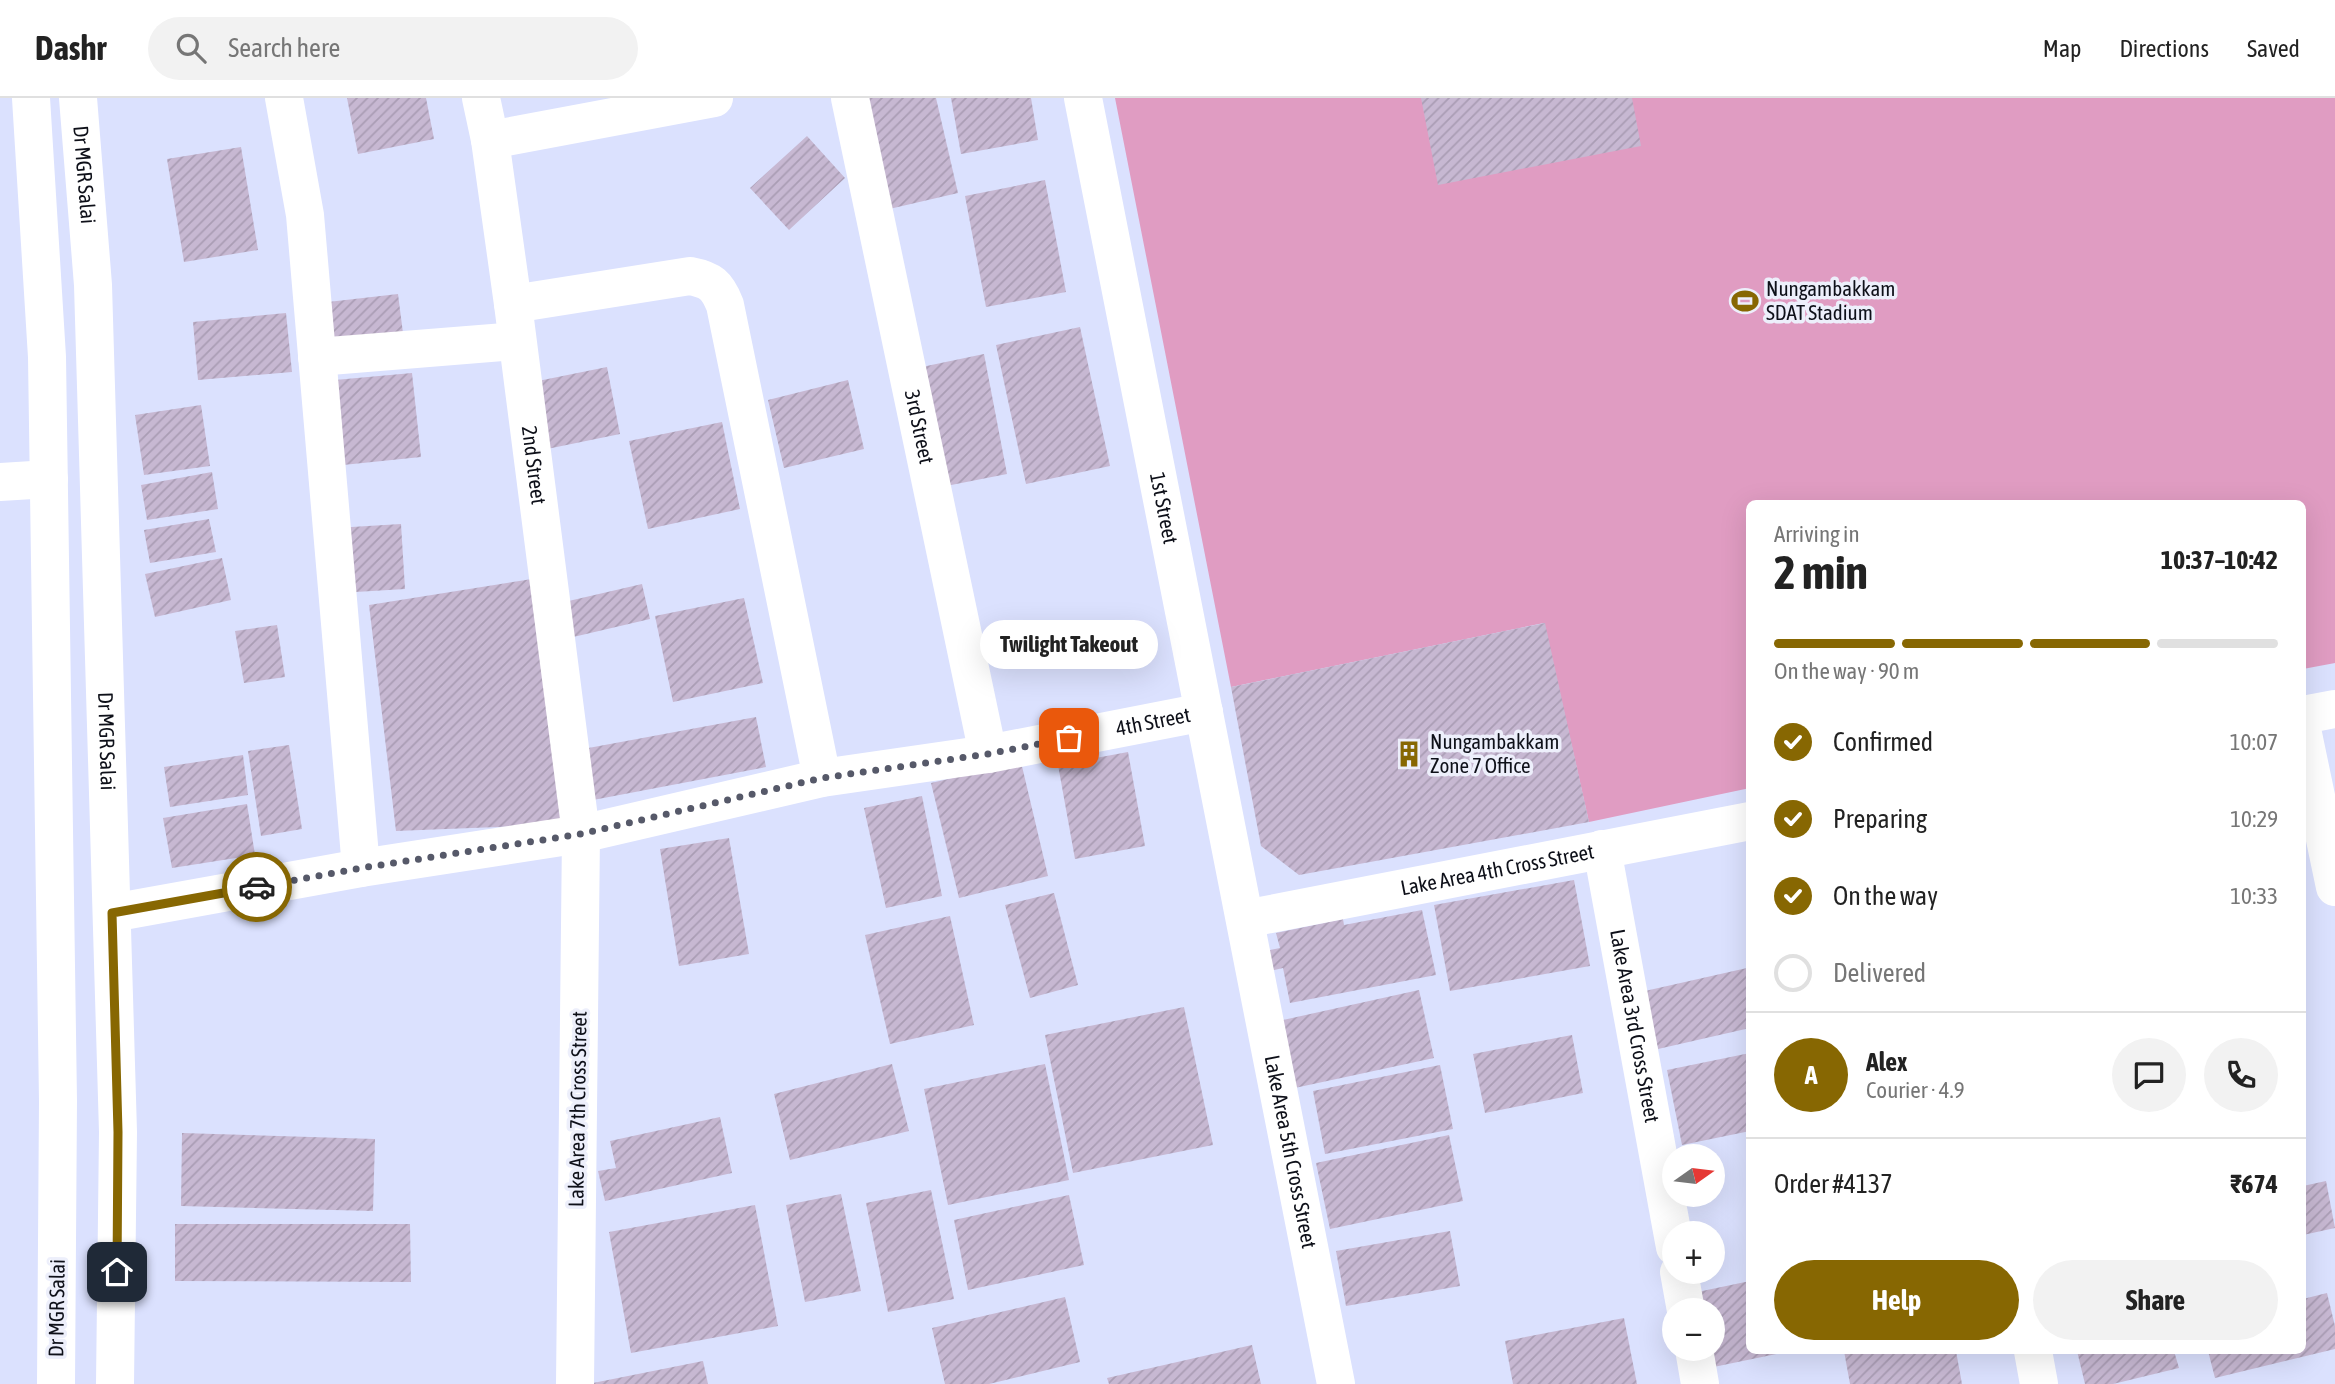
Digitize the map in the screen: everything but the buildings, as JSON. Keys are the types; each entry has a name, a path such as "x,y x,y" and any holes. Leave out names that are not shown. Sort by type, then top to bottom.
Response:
{"street":[{"name":"Dr MGR Salai","path":"31,98 47,357 58,1101 56,1384"},
{"name":"Dr MGR Salai","path":"78,98 93,285 112,913 118,1132 115,1384"},
{"path":"284,98 305,215 361,868"},
{"name":"2nd Street","path":"481,98 490,140 513,304 581,834"},
{"path":"490,140 714,98"},
{"name":"3rd Street","path":"850,98 988,754"},
{"name":"1st Street","path":"1083,98 1245,919"},
{"path":"513,304 690,276 704,279 719,288 725,305 822,778"},
{"path":"317,357 517,341"},
{"path":"0,482 49,479"},
{"path":"2306,714 2335,709"},
{"name":"4th Street","path":"112,913 361,868 581,834 822,778 988,754 1204,712"},
{"path":"2306,748 2335,887"},
{"name":"Lake Area 4th Cross Street","path":"1245,919 1746,822"},
{"name":"Lake Area 7th Cross Street","path":"576,1384 581,834"},
{"name":"Lake Area 3rd Cross Street","path":"1602,849 1670,1221"},
{"name":"Lake Area 5th Cross Street","path":"1245,919 1336,1384"},
{"path":"2034,1354 2039,1384"},
{"path":"1695,1361 1700,1384"}],"shaded area":[{"name":"Nungambakkam SDAT Stadium","path":"1115,98 2335,98 2335,663 2306,668 2306,500 1746,500 1746,789 1589,822 1544,623 1231,687"}],"way so far":[{"path":"257,887 581,834 822,778 988,754 1069,738"}],"place":[{"name":"Nungambakkam SDAT Stadium","path":"1745,301"},
{"name":"Twilight Takeout","path":"1069,738"},
{"name":"Nungambakkam Zone 7 Office","path":"1409,754"}],"route":[{"path":"117,1272 118,1132 112,913 257,887"}]}
